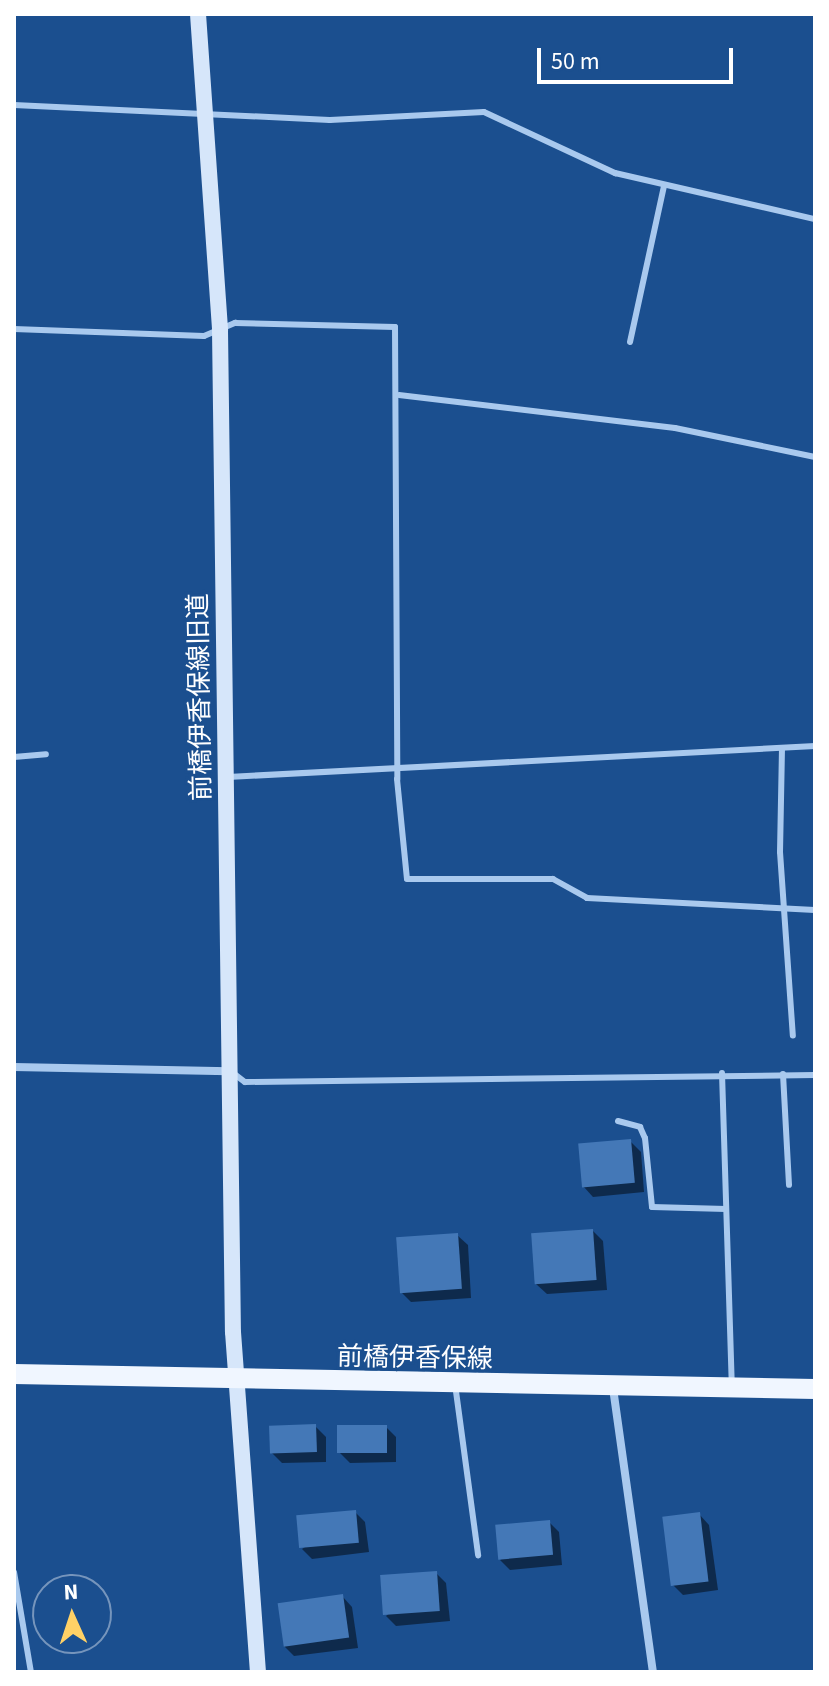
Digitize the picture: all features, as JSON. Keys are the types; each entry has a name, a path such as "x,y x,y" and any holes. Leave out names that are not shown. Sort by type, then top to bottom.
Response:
{"main road":[{"name":"前橋伊香保線","path":"14,1374 815,1389"}],"street":[{"name":"前橋伊香保線旧道","path":"198,14 220,330 224,777 236,1380 258,1672"},
{"path":"14,1067 230,1071"},
{"path":"613,1387 653,1672"}],"lane":[{"path":"14,105 330,120 484,112 548,136 601,169 815,219"},
{"path":"630,342 664,186"},
{"path":"14,329 204,336 235,323 390,324 399,395 399,768 404,869 413,882 553,879 587,898 784,905 815,910"},
{"path":"399,395 675,428 815,457"},
{"path":"224,777 815,746"},
{"path":"782,748 784,905 793,1036"},
{"path":"14,757 46,754"},
{"path":"230,1071 245,1082 722,1073 815,1075"},
{"path":"722,1073 732,1388"},
{"path":"783,1074 789,1185"},
{"path":"618,1121 640,1127 645,1138 652,1207 726,1209"},
{"path":"455,1384 478,1555"},
{"path":"14,1572 31,1672"}],"building":[{"path":"631,1139 635,1183 582,1187 578,1144"},
{"path":"593,1229 597,1280 535,1284 531,1233"},
{"path":"458,1233 462,1289 400,1293 396,1237"},
{"path":"316,1424 317,1452 270,1454 269,1426"},
{"path":"337,1425 387,1425 387,1453 337,1453"},
{"path":"356,1510 359,1543 299,1548 296,1515"},
{"path":"700,1512 709,1581 671,1586 662,1517"},
{"path":"550,1520 553,1555 498,1560 495,1525"},
{"path":"437,1571 440,1611 383,1615 380,1575"},
{"path":"343,1594 349,1638 284,1647 278,1603"}]}
